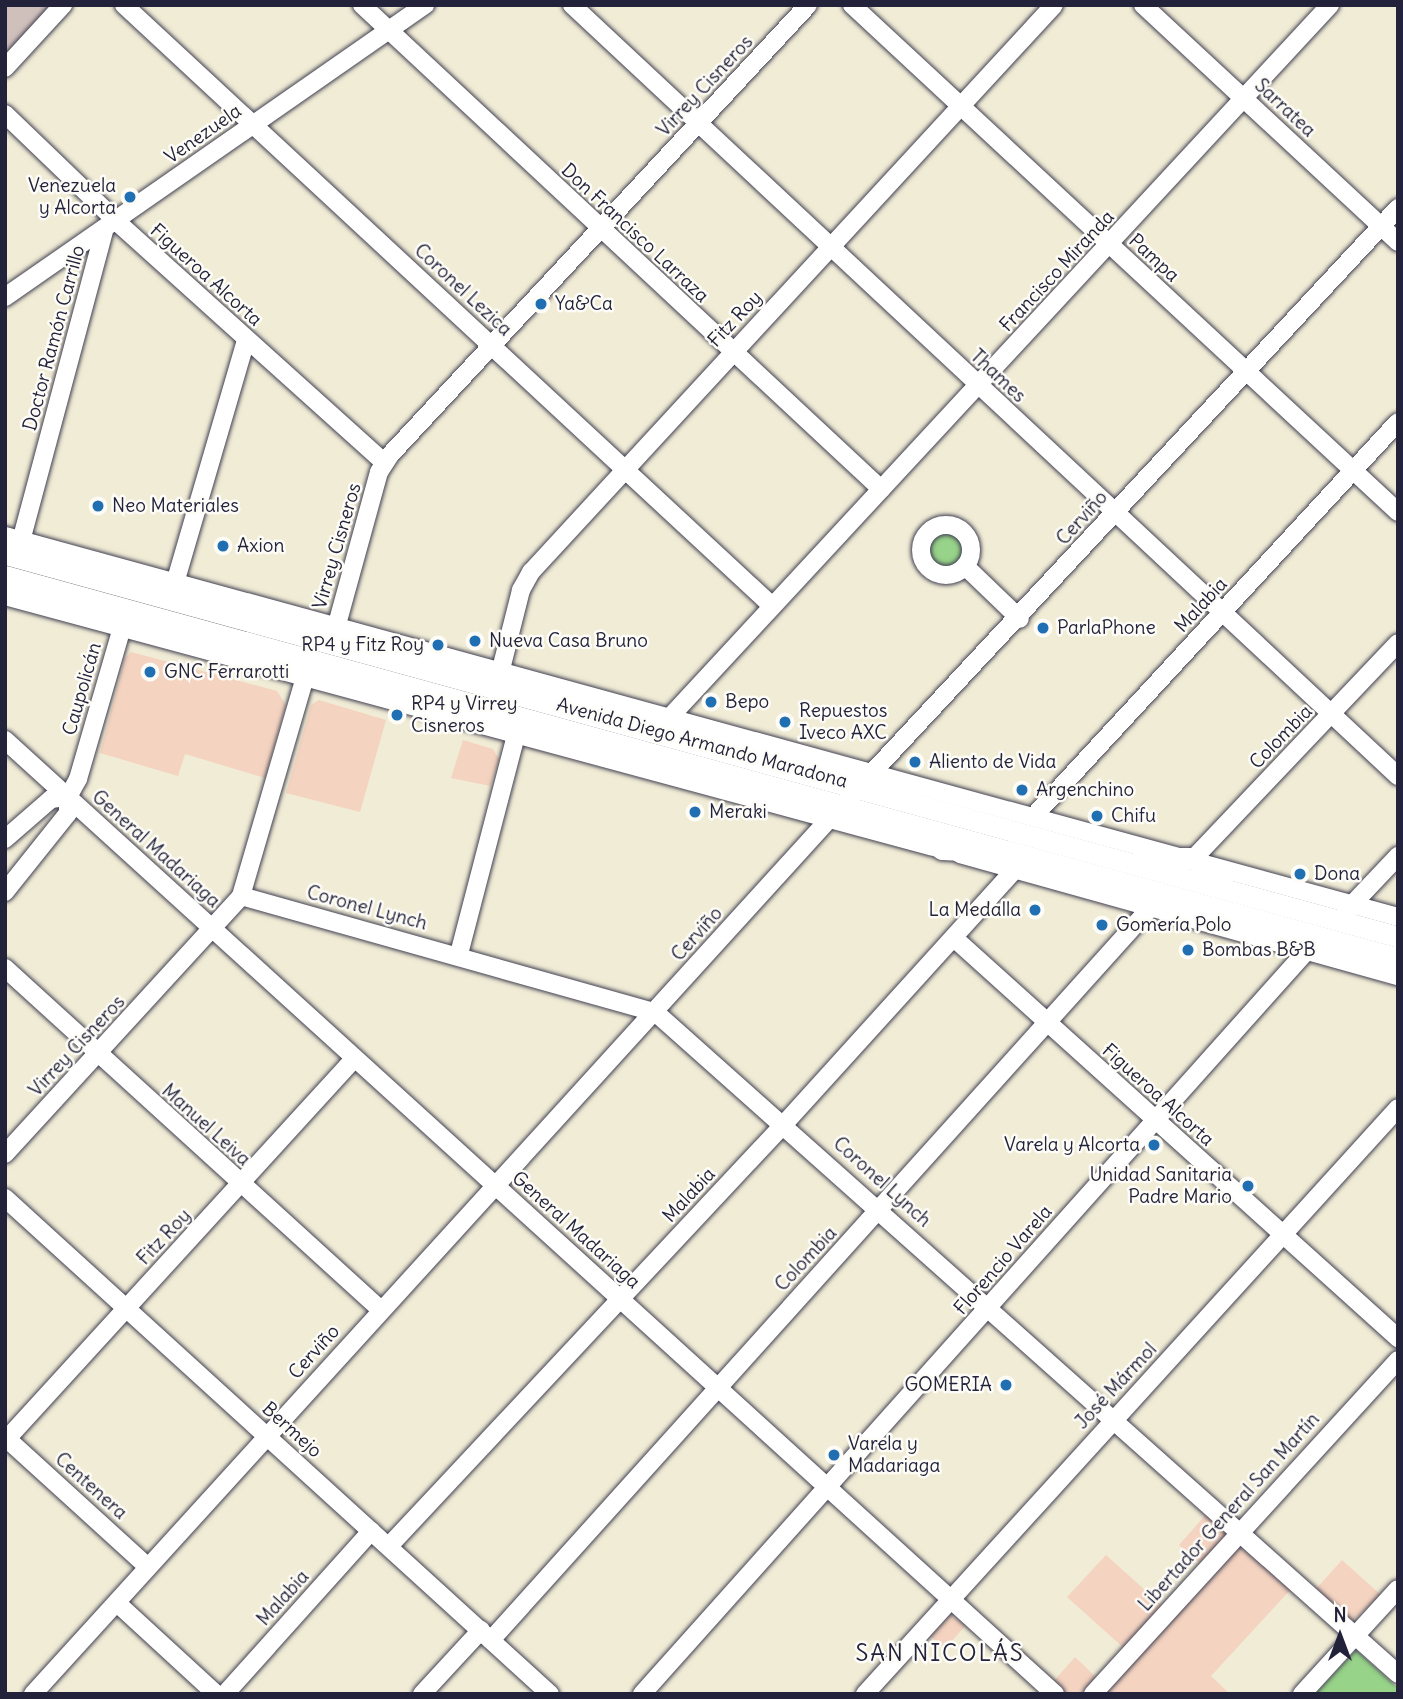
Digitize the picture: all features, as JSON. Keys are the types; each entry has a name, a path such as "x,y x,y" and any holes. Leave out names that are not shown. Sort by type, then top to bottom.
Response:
{"main road":[{"name":"Avenida Diego Armando Maradona","path":"11,543 170,590 869,779 1113,857 1398,937"},
{"name":"Avenida Diego Armando Maradona","path":"5,576 139,613 308,667 406,686 520,725 837,812 900,821 1014,860 1321,936 1398,958"},
{"path":"406,686 467,719 520,725"},
{"path":"674,774 837,812"},
{"path":"900,821 942,849 1014,860"},
{"path":"1113,857 1194,858 1226,889"}],"street":[{"path":"5,68 64,5"},
{"name":"Coronel Lezica","path":"124,5 772,606"},
{"name":"Don Francisco Larraza","path":"362,5 732,353 881,489"},
{"name":"Venezuela","path":"5,297 425,5"},
{"name":"Thames","path":"572,5 829,250 1398,776"},
{"name":"Virrey Cisneros","path":"5,1154 214,929 241,896 308,667 330,634 384,462 808,5"},
{"name":"Pampa","path":"852,5 1245,373 1398,512"},
{"name":"Fitz Roy","path":"498,680 525,580 1054,5"},
{"name":"Sarratea","path":"1143,5 1398,242"},
{"name":"Francisco Miranda","path":"670,717 1330,5"},
{"name":"Figueroa Alcorta","path":"5,114 110,225 384,462"},
{"name":"Cerviño","path":"33,1694 837,812 1020,619 1398,208"},
{"name":"Doctor Ramón Carrillo","path":"11,543 110,225"},
{"path":"170,590 246,340"},
{"name":"Malabia","path":"1034,816 1398,422"},
{"path":"965,566 1020,619"},
{"name":"Caupolicán","path":"5,892 35,858 68,813 68,797 78,779 122,628 170,590"},
{"name":"Avenida Diego Armando Maradona","path":"5,596 122,628 308,667 467,719"},
{"name":"Colombia","path":"1194,858 1398,643"},
{"name":"Avenida Diego Armando Maradona","path":"498,680 670,717 869,779 1034,816 1194,858 1398,918"},
{"path":"458,954 520,725"},
{"name":"Avenida Diego Armando Maradona","path":"520,725 674,774"},
{"name":"General Madariaga","path":"5,740 214,929 353,1060 622,1298 1055,1694"},
{"path":"35,858 8,838 51,799 68,797"},
{"name":"Avenida Diego Armando Maradona","path":"837,812 942,849"},
{"name":"Florencio Varela","path":"642,1694 990,1308 1306,951 1398,856"},
{"name":"Malabia","path":"389,1546 785,1123 954,938 1014,860"},
{"name":"Avenida Diego Armando Maradona","path":"1014,860 1152,906 1398,976"},
{"name":"Coronel Lynch","path":"241,896 458,954 655,1012 785,1123 1398,1674"},
{"name":"Colombia","path":"422,1694 486,1635 717,1387 881,1209 1152,906"},
{"name":"Figueroa Alcorta","path":"954,938 1398,1338"},
{"name":"Manuel Leiva","path":"5,968 96,1055 381,1310"},
{"name":"Fitz Roy","path":"6,1439 353,1060"},
{"name":"José Mármol","path":"865,1694 950,1597 1398,1108"},
{"name":"Bermejo","path":"5,1198 129,1307 550,1694"},
{"name":"Libertador General San Martín","path":"1093,1694 1398,1360"},
{"name":"Centenera","path":"6,1439 148,1567"},
{"name":"Malabia","path":"225,1694 371,1531"},
{"path":"1302,1694 1398,1589"},
{"path":"117,1602 216,1694"}],"shaded area":[{"path":"5,5 52,5 5,56"},
{"path":"131,652 277,691 286,705 265,778 185,754 178,776 100,753 125,658"},
{"path":"319,700 386,720 360,812 286,793 311,705"},
{"path":"463,740 493,749 499,759 490,786 451,778"},
{"path":"1209,1511 1226,1526 1227,1535 1202,1565 1179,1545"},
{"path":"1239,1547 1292,1588 1211,1676 1230,1694 1102,1694"},
{"path":"1106,1555 1165,1608 1126,1650 1067,1597"},
{"path":"1342,1560 1381,1595 1353,1620 1315,1590"},
{"path":"948,1614 966,1625 945,1649 929,1635"},
{"path":"1075,1657 1098,1679 1084,1694 1063,1694 1052,1683"}],"green space":[{"path":"946,533 958,538 963,550 958,562 946,567 934,562 929,550 934,538"},
{"path":"1356,1650 1398,1688 1398,1694 1315,1694"}],"place":[{"name":"Venezuela y Alcorta","path":"130,197"},
{"name":"Ya&Ca","path":"541,304"},
{"name":"Neo Materiales","path":"98,506"},
{"name":"Axion","path":"223,546"},
{"name":"ParlaPhone","path":"1043,628"},
{"name":"Nueva Casa Bruno","path":"475,641"},
{"name":"RP4 y Fitz Roy","path":"438,645"},
{"name":"GNC Ferrarotti","path":"150,672"},
{"name":"Bepo","path":"711,702"},
{"name":"RP4 y Virrey Cisneros","path":"397,715"},
{"name":"Repuestos Iveco AXC","path":"785,722"},
{"name":"Aliento de Vida","path":"915,762"},
{"name":"Argenchino","path":"1022,790"},
{"name":"Meraki","path":"695,812"},
{"name":"Chifu","path":"1097,816"},
{"name":"Dona","path":"1300,874"},
{"name":"La Medalla","path":"1035,910"},
{"name":"Gomería Polo","path":"1102,925"},
{"name":"Bombas B&B","path":"1188,950"},
{"name":"Varela y Alcorta","path":"1154,1145"},
{"name":"Unidad Sanitaria Padre Mario","path":"1248,1186"},
{"name":"GOMERIA","path":"1006,1385"},
{"name":"Varela y Madariaga","path":"834,1455"}],"district":[{"name":"SAN NICOLÁS","path":"940,1653"}]}
